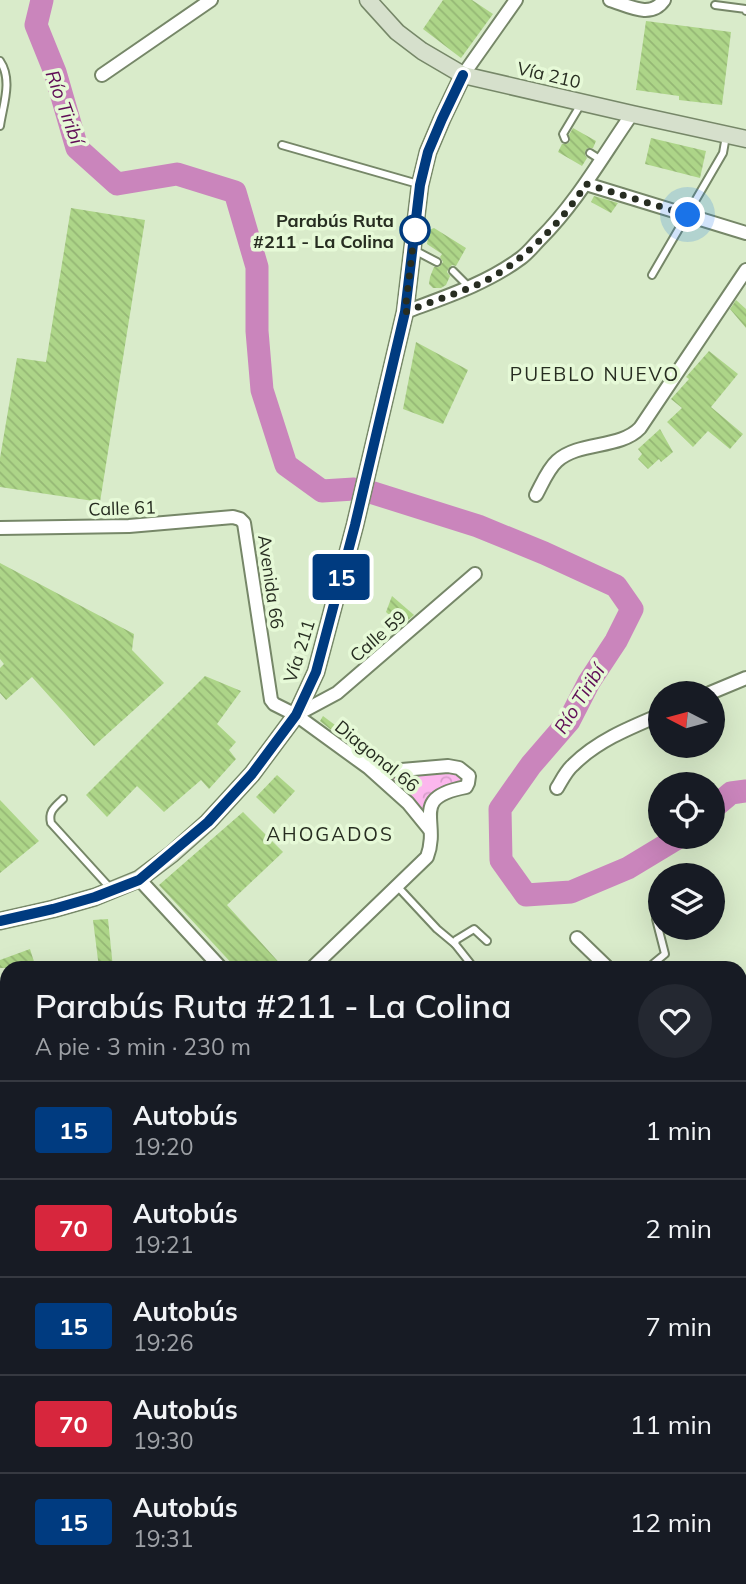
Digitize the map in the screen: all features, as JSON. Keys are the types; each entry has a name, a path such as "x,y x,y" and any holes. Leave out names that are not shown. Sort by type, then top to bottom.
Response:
{"main road":[{"name":"Vía 210","path":"368,0 397,33 463,75 746,139"},
{"name":"Vía 211","path":"0,921 53,909 139,880 208,822 252,774 296,715 316,672 355,525 405,312 420,185 428,152 463,75"}],"street":[{"path":"102,75 211,0"},
{"path":"463,75 516,0"},
{"path":"611,0 646,11 659,7 664,0"},
{"path":"405,312 483,282 523,257 552,228 586,184 595,157 632,114"},
{"path":"586,184 746,233"},
{"path":"536,495 556,462 568,454 634,435 746,270"},
{"name":"Calle 61","path":"0,528 129,526 233,517 244,523"},
{"name":"Avenida 66","path":"244,523 271,699 274,704 296,715"},
{"name":"Calle 59","path":"296,715 337,693 475,574"},
{"path":"725,687 746,678"},
{"name":"Diagonal 66","path":"296,715 369,768 408,803 430,830"},
{"path":"556,788 571,766 591,750 620,732 648,720"},
{"path":"319,961 427,857 431,847 430,810 434,799 446,791 466,787 469,776 459,768 448,765 390,771 369,768"},
{"path":"139,880 214,961"},
{"path":"578,938 601,961"}],"lane":[{"path":"715,5 746,10"},
{"path":"0,61 7,79 0,126"},
{"path":"565,139 563,134 582,102"},
{"path":"746,128 746,139"},
{"path":"652,275 723,153 726,134"},
{"path":"282,145 420,185"},
{"path":"412,249 437,262"},
{"path":"453,271 470,287"},
{"path":"63,799 49,816 51,823 112,890"},
{"path":"397,886 468,961"},
{"path":"455,944 456,940 472,929 476,929 487,941"},
{"path":"656,961 665,954 661,940"}],"green space":[{"path":"454,770 466,782 446,788 426,817 382,774"}],"building":[{"path":"443,0 472,0 493,14 461,58 423,29"},
{"path":"646,21 731,32 722,105 679,100 679,96 636,90"},
{"path":"573,128 596,141 593,148 585,151 587,158 582,166 558,152 562,144 570,142 569,135"},
{"path":"651,138 706,151 700,178 645,164"},
{"path":"594,196 618,203 611,213 591,202"},
{"path":"71,208 145,220 100,502 0,487 0,458 17,358 46,362"},
{"path":"434,228 466,248 456,266 449,268 447,272 450,276 446,285 441,288 433,288 429,284 434,267 439,267 443,262 440,257 442,254 427,244 429,230"},
{"path":"736,300 746,309 746,328 730,309"},
{"path":"416,342 468,370 443,424 403,409"},
{"path":"709,351 738,374 711,407 743,434 730,449 708,431 693,447 667,422 682,408 671,399"},
{"path":"660,429 673,452 648,469 638,459 642,454 638,449"},
{"path":"0,563 134,634 132,650 164,683 94,746 32,677 6,700 0,693 0,668 4,664 0,659"},
{"path":"392,596 414,615 401,626 386,612"},
{"path":"205,676 241,691 217,724 236,742 229,750 236,759 209,789 201,780 164,812 137,786 107,817 86,795"},
{"path":"323,716 339,728 335,733 320,721"},
{"path":"277,775 295,791 274,814 256,797"},
{"path":"0,800 39,841 0,873"},
{"path":"243,812 283,852 227,905 278,961 230,961 159,885"},
{"path":"108,919 112,961 98,961 93,920"},
{"path":"30,949 34,961 0,961"}],"waterway":[{"name":"Río Tiribí","path":"42,0 36,25 55,72 77,148 117,184 177,174 235,192 257,267 257,331 262,390 286,465 322,491 354,489"},
{"name":"Río Tiribí","path":"367,491 478,526 616,586 632,609 569,721 531,765 500,809 501,860 526,895 571,892 628,868 659,849"},
{"name":"Río Tiribí","path":"725,798 731,793 746,791"}],"bus line":[{"name":"15","path":"0,921 95,897 139,880 208,822 252,774 296,715 316,672 355,525 405,312 420,185 428,152 463,75"}],"place":[{"name":"Parabús Ruta #211 - La Colina","path":"415,230"}],"district":[{"name":"PUEBLO NUEVO","path":"595,374"},
{"name":"AHOGADOS","path":"330,834"}],"route":[{"path":"415,230 405,312 483,282 523,257 552,228 586,184 688,215"}]}
